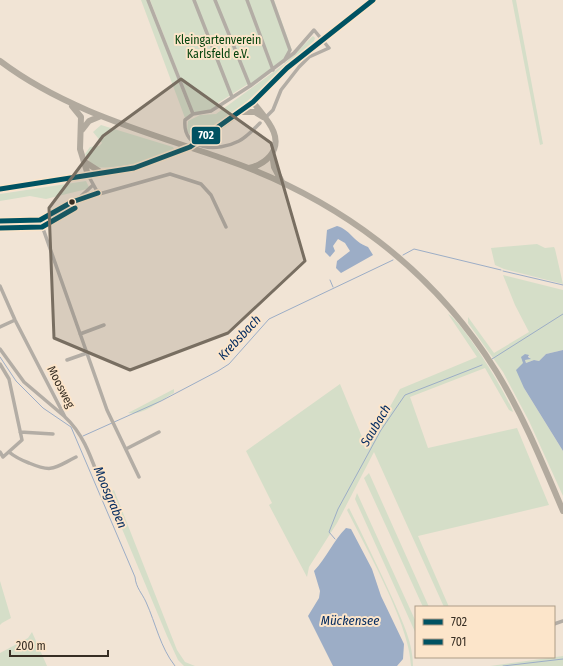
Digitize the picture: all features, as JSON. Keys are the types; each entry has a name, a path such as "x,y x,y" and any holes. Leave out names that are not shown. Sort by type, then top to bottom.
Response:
{"highway":[{"path":"0,61 27,80 70,103 101,116 249,168 282,182 317,199 372,234 426,282 452,311 479,345 512,399 563,511"},
{"path":"253,102 264,119"},
{"path":"70,103 81,117 82,130 80,149 88,175"},
{"path":"241,112 255,112 272,127 276,137 275,148 272,154 260,165 249,168"},
{"path":"82,130 89,121 101,116"},
{"path":"272,154 274,167 282,182"},
{"path":"84,162 102,173"}],"main road":[{"path":"0,189 134,168 182,151 199,142 241,112 287,68 373,0"}],"street":[{"path":"148,0 192,114"},
{"path":"194,0 232,97"},
{"path":"215,0 250,86"},
{"path":"247,0 273,70"},
{"path":"272,0 290,50 284,61"},
{"path":"314,30 329,48 309,57 281,90 276,105 264,119 239,141 229,145 205,147 193,142 187,136 184,129 185,120 192,114 211,111 250,86 273,70 305,43 314,30"},
{"path":"0,221 40,220 78,200 98,193 170,174 201,184 211,195 226,227"},
{"path":"88,175 98,193"},
{"path":"78,200 93,185"},
{"path":"40,220 112,422 139,477"},
{"name":"Moosweg","path":"0,289 65,417 74,425 82,437 106,494"},
{"path":"0,327 15,320"},
{"path":"80,334 104,325"},
{"path":"0,349 24,382 65,417"},
{"path":"67,360 87,352"},
{"path":"0,364 9,379 22,440 3,457 0,452"},
{"path":"0,374 4,371"},
{"path":"56,410 60,406"},
{"path":"20,432 52,434"},
{"path":"126,449 159,432"},
{"path":"9,452 14,456 44,469 56,467 76,456"}],"highlighted area":[{"path":"181,79 271,143 305,261 228,333 130,370 54,338 49,208 103,136"}],"green space":[{"path":"141,0 147,0 191,114 185,118"},
{"name":"Kleingartenverein Karlsfeld e.V.","path":"150,0 274,0 292,50 283,61 249,86 248,84 218,103 219,106 211,110 194,113"},
{"path":"512,0 516,0 543,144 540,145"},
{"path":"313,36 315,38 314,41 234,113 201,137 192,137 187,131 188,121 200,115 216,114 283,65"},
{"path":"101,125 173,147 174,149 159,157 136,164 101,168 93,167 85,154 90,147 99,146 102,143 93,132"},
{"path":"86,181 89,187 87,189 46,199 30,196 0,201 0,194"},
{"path":"537,244 545,248 554,247 563,284 504,269 495,265 491,248"},
{"path":"503,275 563,290 563,350 546,354 539,361 534,360 526,363 525,360 530,359 529,356 525,354 524,388 563,451 563,496 529,421 503,372 468,323 468,317 494,353 529,332 515,305"},
{"path":"448,314 463,330 484,359 503,390 513,412 509,410 485,368 410,397 428,448 517,428 549,505 418,536 449,606 444,606 374,452 337,523 309,567 307,577 269,505 272,503 246,451 340,384 362,437 379,426 400,389 477,357"},
{"path":"174,389 174,393 152,407 140,412 128,413"},
{"path":"369,473 429,606 423,606 364,478"},
{"path":"114,490 177,650 185,662 195,666 184,666 178,660 107,493"},
{"path":"357,493 415,620 415,632 355,499"},
{"path":"349,508 404,625 413,658 413,666 411,666 409,649 395,609 386,587 347,510"},
{"path":"0,581 11,618 0,625"},
{"path":"32,632 47,666 0,666 0,653 28,638"},
{"path":"563,656 563,666 490,666 555,658"}],"water":[{"path":"337,226 346,230 358,242 368,247 373,255 341,273 336,268 337,261 350,251 345,243 338,239 333,246 335,251 330,257 325,252 327,230"},
{"path":"563,350 563,451 524,388 516,370 523,363 521,357 525,354 529,355 528,357 531,359 525,360 526,363 534,360 539,361 546,354"},
{"name":"Mückensee","path":"346,528 351,529 372,569 381,596 404,644 403,659 397,666 333,666 308,616 319,598 320,591 314,571 337,538"}],"waterway":[{"name":"Krebsbach","path":"403,255 414,249 501,270"},
{"name":"Krebsbach","path":"83,436 161,401 218,371 229,364 269,319 393,260"},
{"name":"Krebsbach","path":"503,271 563,285"},
{"path":"330,280 333,287"},
{"name":"Saubach","path":"492,359 563,314"},
{"name":"Moosgraben","path":"0,357 16,381 43,408 71,427 138,587 150,610 162,643 175,666"},
{"name":"Saubach","path":"335,539 329,532 338,509 381,430 405,395 482,365"},
{"path":"503,666 563,659"}],"transit line":[{"name":"702","path":"0,189 134,168 190,147 253,102 287,68 373,0"},
{"name":"702","path":"0,221 40,220 72,202 98,193"},
{"name":"701","path":"0,228 42,227 75,208"}]}
